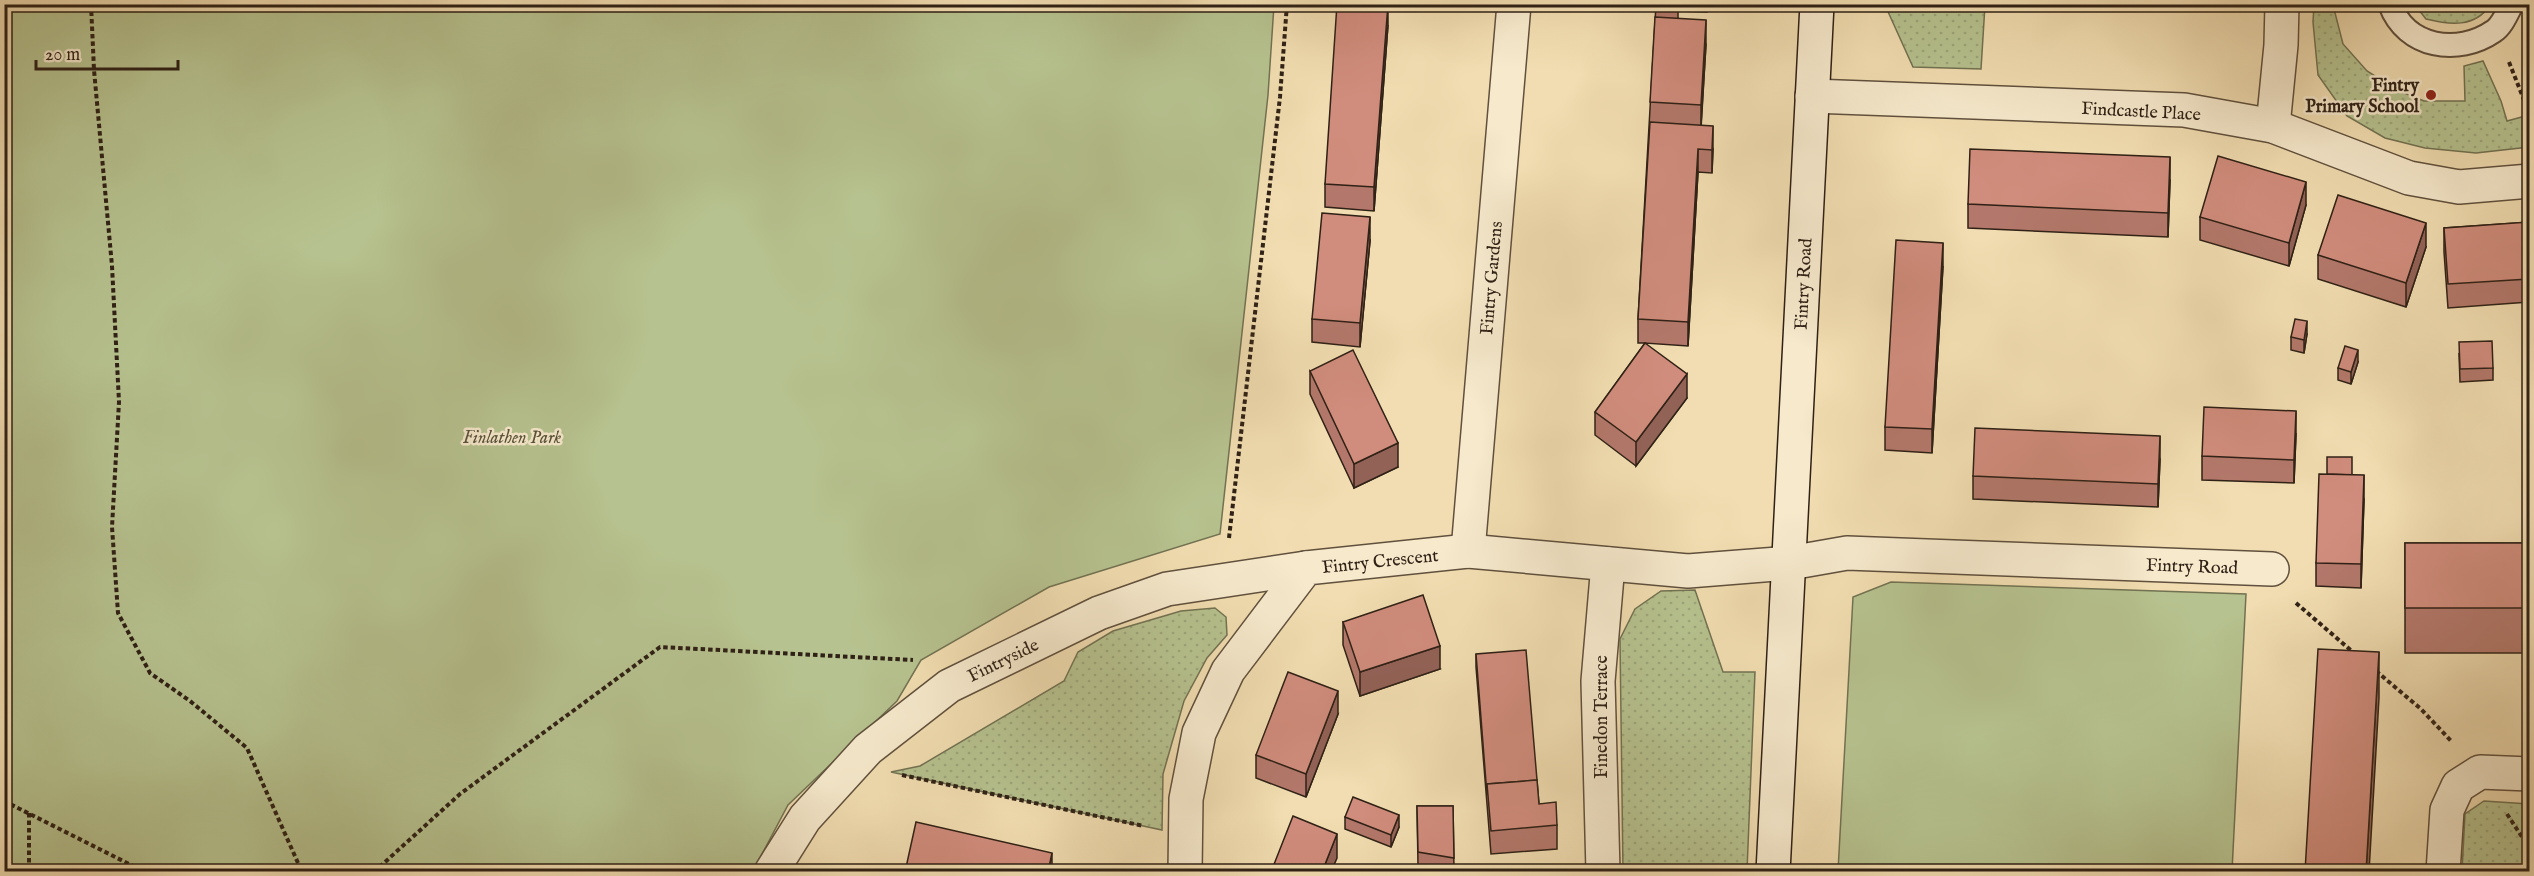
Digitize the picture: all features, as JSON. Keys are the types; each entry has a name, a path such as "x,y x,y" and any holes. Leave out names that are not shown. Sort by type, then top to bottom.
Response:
{"street":[{"name":"Fintry Gardens","path":"1468,551 1514,4"},
{"name":"Fintry Road","path":"1773,872 1817,4"},
{"path":"2273,126 2281,45 2282,4"},
{"name":"Findcastle Place","path":"1812,96 2184,110 2273,126 2409,178 2459,187 2529,181"},
{"name":"Fintry Crescent","path":"1185,872 1185,799 1199,733 1228,671 1306,568 1468,551 1688,571 1790,563"},
{"name":"Fintry Road","path":"1790,563 1847,554 2272,569"},
{"name":"Finedon Terrace","path":"1603,872 1598,681 1608,564"},
{"name":"Fintryside","path":"771,872 805,818 868,749 949,686 1099,613 1167,589 1306,568"},
{"path":"2443,872 2447,810 2458,786 2480,772 2529,774"}],"lane":[{"path":"2390,4 2396,19 2414,36 2440,45 2469,45 2496,30 2512,4"}],"path":[{"path":"91,4 94,70 112,266 119,402 112,526 118,613 150,673 247,748 302,872"},
{"path":"1227,579 1228,544 1280,97 1287,4"},
{"path":"2496,30 2526,105 2529,103"},
{"path":"2272,569 2279,589 2359,657"},
{"path":"374,872 460,794 660,647 921,660 949,686"},
{"path":"2368,664 2421,709 2480,772 2529,849"},
{"path":"868,749 891,772 1151,828"},
{"path":"4,801 145,872"},
{"path":"29,813 29,872"}],"green space":[{"name":"Finlathen Park","path":"5,5 1274,5 1268,95 1220,534 1049,587 921,660 897,701 788,805 753,871 5,872"},
{"path":"1885,5 1985,5 1981,69 1913,67"},
{"path":"2314,5 2333,5 2343,44 2367,71 2397,90 2424,101 2465,101 2464,66 2483,61 2501,101 2507,121 2529,115 2529,147 2476,153 2425,148 2385,138 2347,116 2318,75 2313,22"},
{"path":"2415,5 2490,5 2477,18 2461,23 2444,23 2426,19"},
{"path":"1891,582 2246,594 2232,871 1838,871 1853,597"},
{"path":"1695,590 1723,672 1755,672 1747,871 1623,871 1620,639 1635,609 1661,591"},
{"path":"1215,608 1226,617 1227,635 1207,658 1184,701 1163,774 1162,830 891,772 920,766 1064,681 1078,652 1113,631 1181,611"},
{"path":"2484,801 2529,804 2529,871 2462,871 2465,814"}],"building":[{"path":"1337,4 1388,4 1374,187 1325,184"},
{"path":"1655,17 1706,20 1701,105 1650,102"},
{"path":"1650,122 1713,126 1712,150 1698,149 1688,322 1638,319"},
{"path":"1970,149 2170,157 2168,213 1968,204"},
{"path":"2218,156 2306,182 2289,243 2200,217"},
{"path":"2338,195 2426,223 2406,283 2318,255"},
{"path":"1322,213 1370,217 1360,323 1312,319"},
{"path":"2529,222 2529,279 2448,284 2444,228"},
{"path":"1896,240 1943,243 1932,429 1885,427"},
{"path":"2295,319 2307,321 2304,340 2291,337"},
{"path":"2492,341 2493,368 2460,369 2459,342"},
{"path":"1645,343 1687,374 1636,442 1595,412"},
{"path":"2345,346 2358,350 2351,372 2338,368"},
{"path":"1353,350 1398,443 1354,464 1310,371"},
{"path":"2204,407 2296,411 2294,460 2202,456"},
{"path":"1975,428 2160,436 2158,484 1973,476"},
{"path":"2327,457 2352,457 2352,475 2327,474"},
{"path":"2319,474 2364,475 2361,564 2316,563"},
{"path":"2405,543 2529,543 2529,608 2405,608"},
{"path":"1423,595 1440,646 1360,672 1343,622"},
{"path":"2318,649 2379,652 2366,872 2305,872"},
{"path":"1526,650 1537,780 1487,784 1487,795 1476,654"},
{"path":"1288,672 1338,691 1306,774 1256,755"},
{"path":"1537,780 1539,804 1556,802 1557,825 1491,831 1487,784"},
{"path":"1353,797 1399,815 1391,835 1345,817"},
{"path":"1417,806 1453,806 1454,858 1418,852"},
{"path":"1293,816 1337,834 1322,872 1271,872"},
{"path":"916,822 1052,853 1048,872 905,872"}],"place":[{"name":"Fintry Primary School","path":"2431,95"}]}
